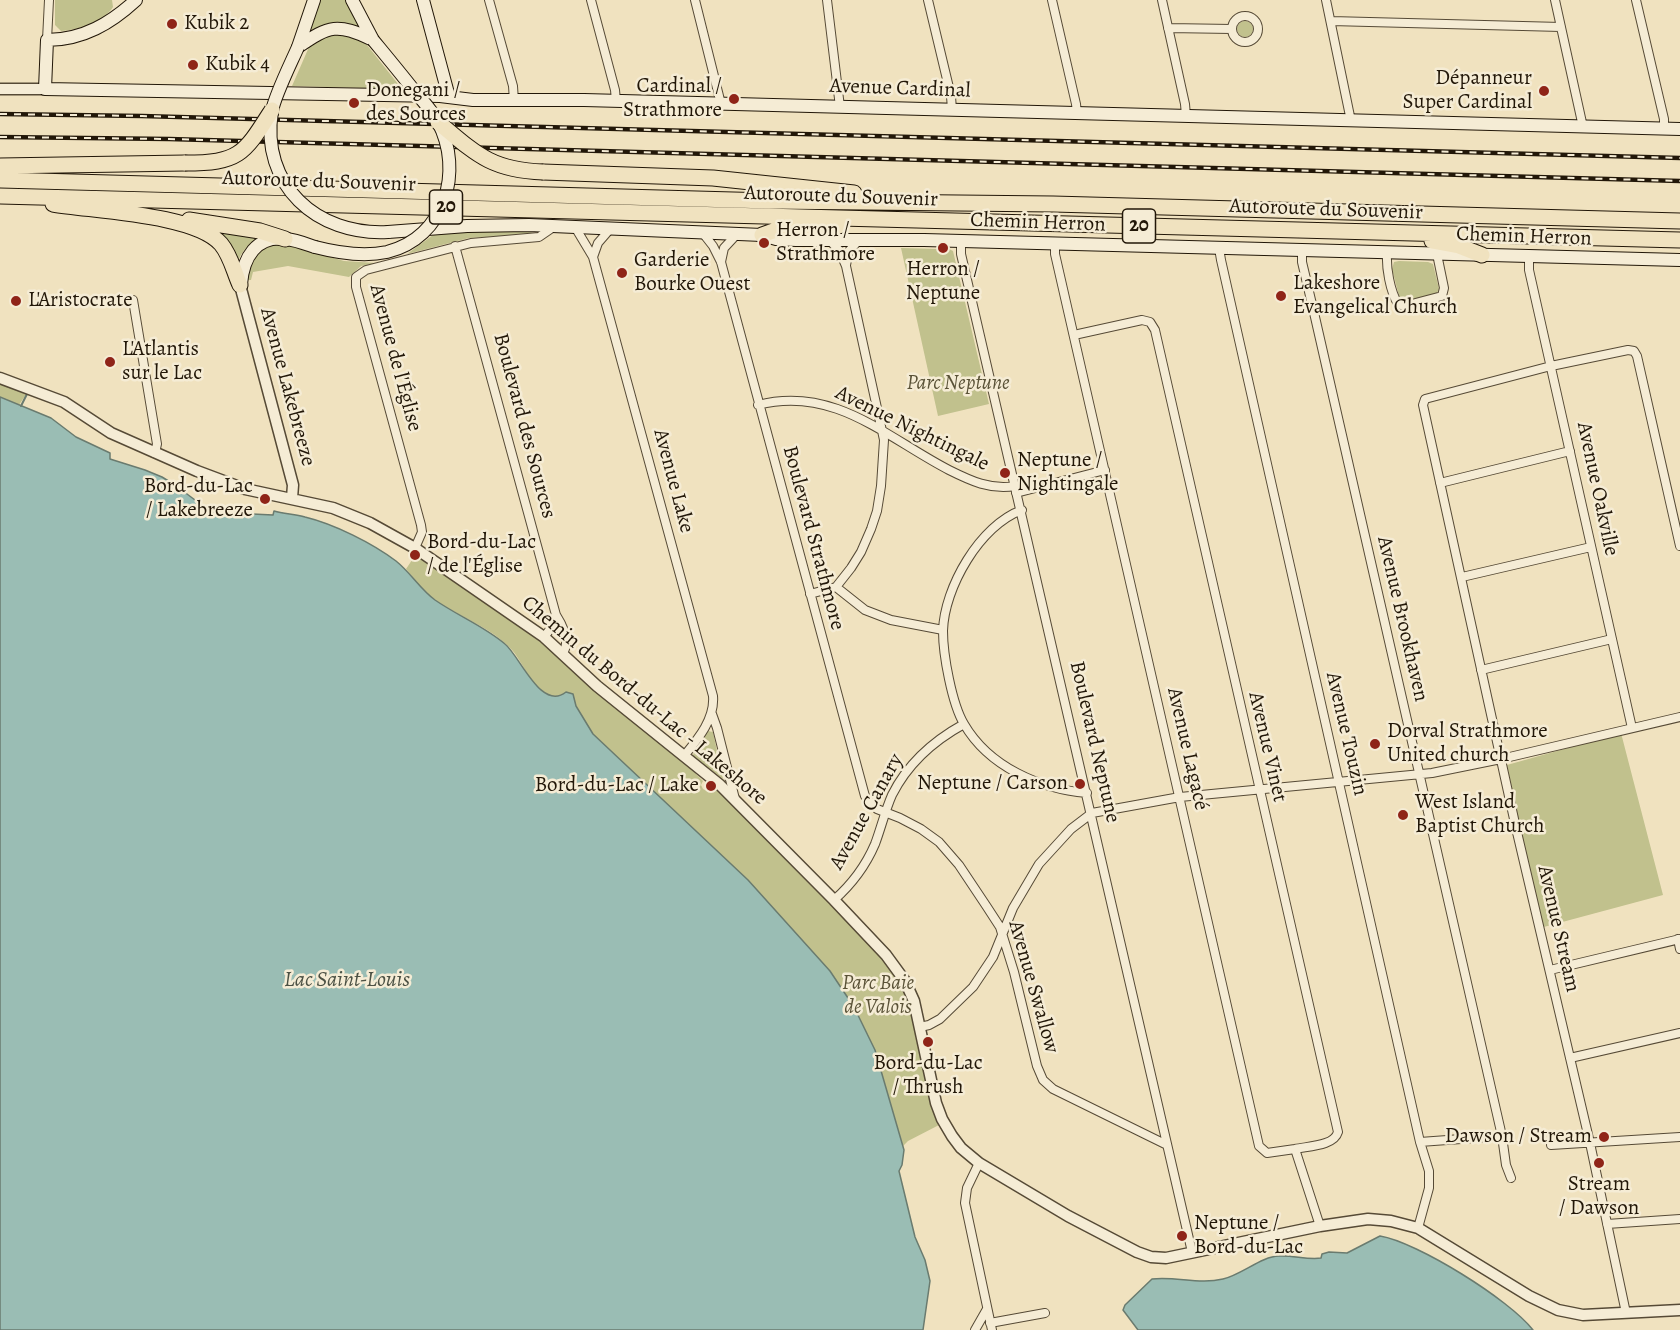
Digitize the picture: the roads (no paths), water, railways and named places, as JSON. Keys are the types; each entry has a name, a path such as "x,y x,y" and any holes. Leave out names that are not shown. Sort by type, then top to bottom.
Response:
{"highway":[{"path":"0,166 216,162 235,156 251,143 272,110"},
{"path":"438,122 467,148 493,163 515,170 722,178 919,202"},
{"name":"Autoroute du Souvenir","path":"0,180 770,201 919,202 1680,221"},
{"path":"0,196 174,221 192,220 260,231 285,239"},
{"name":"Autoroute du Souvenir","path":"0,196 1680,240"},
{"path":"762,235 776,230 810,229 893,219"},
{"path":"174,221 204,232 218,241 228,254 240,285"},
{"path":"1385,232 1459,246 1482,255"}],"main road":[{"path":"45,89 47,40 68,38 95,30 117,17 136,0"},
{"path":"272,110 298,47 308,34 314,0"},
{"path":"240,285 244,263 252,251 264,243 285,239 351,254 378,253 401,247 424,232 443,205 450,180 449,156 438,122 373,40 352,0"},
{"path":"423,0 449,97"},
{"path":"308,34 338,28 353,31 373,40"},
{"path":"427,96 443,73"},
{"name":"Avenue Cardinal","path":"45,89 427,96 468,100 616,101 1680,129"},
{"name":"Chemin Herron","path":"272,110 272,140 275,159 298,201 318,217 342,227 367,232 492,226 555,226 762,235 776,239 1055,243 1680,260"}],"street":[{"path":"47,40 49,0"},
{"path":"489,0 513,86 514,101"},
{"path":"591,0 616,101"},
{"path":"695,0 721,104"},
{"path":"828,0 840,107"},
{"path":"928,0 951,96 952,110"},
{"path":"1052,0 1077,113"},
{"path":"1162,0 1186,116"},
{"path":"1326,0 1351,121"},
{"path":"1555,0 1583,127"},
{"path":"1636,0 1664,119 1664,129"},
{"path":"1331,21 1562,27"},
{"path":"1168,28 1232,28"},
{"path":"0,89 45,89"},
{"path":"455,246 483,241 540,237 555,226"},
{"name":"Avenue Lake","path":"575,227 593,257 713,696 712,714 735,800"},
{"path":"593,257 598,243 611,228"},
{"name":"Boulevard Strathmore","path":"702,232 713,246 721,262 864,792 873,807 886,812"},
{"path":"721,262 724,248 737,234"},
{"path":"810,594 836,587 861,552 875,517 882,478 884,443 846,266 839,250 829,240"},
{"path":"846,266 848,253 859,240"},
{"name":"Boulevard Neptune","path":"961,241 961,254 1192,1252"},
{"name":"Avenue Lagacé","path":"1055,243 1055,254 1259,1146 1267,1153 1295,1149"},
{"name":"Avenue de l'Église","path":"415,548 421,535 421,525 355,280 359,273 366,270 455,246"},
{"name":"Boulevard des Sources","path":"455,246 556,615 567,643 562,654"},
{"name":"Avenue Touzin","path":"1219,248 1420,1142 1429,1171 1429,1188 1418,1228"},
{"name":"Avenue Brookhaven","path":"1302,250 1305,273 1502,1136 1506,1165 1511,1178"},
{"path":"1387,252 1387,265 1396,302 1404,306 1442,296 1444,288 1437,254"},
{"name":"Avenue Oakville","path":"1529,256 1529,270 1632,728"},
{"name":"Avenue Lakebreeze","path":"240,285 293,485 292,498"},
{"path":"134,300 158,444 155,453"},
{"name":"Avenue Vinet","path":"1074,335 1142,320 1150,322 1155,330 1338,1132 1336,1138 1331,1142 1295,1149"},
{"path":"1551,366 1628,350 1634,351 1680,546"},
{"name":"Avenue Stream","path":"1551,366 1425,399 1423,405 1501,759 1590,1143 1626,1313"},
{"name":"Chemin du Bord-du-Lac - Lakeshore","path":"0,378 64,402 107,430 155,453 236,486 322,504 351,514 415,548 544,637 602,690 735,800 834,900 901,974 914,1001 936,1103 942,1119 961,1148 979,1163 1068,1216 1137,1252 1151,1257 1166,1258 1320,1226 1368,1219 1390,1221 1418,1228 1529,1296 1558,1311 1583,1315 1680,1310"},
{"name":"Avenue Nightingale","path":"758,405 790,400 826,404 882,430 974,482 1001,488 1016,490 1105,470"},
{"path":"1440,483 1570,451"},
{"path":"1022,510 1006,516 982,539 967,560 949,603 943,630 953,694 964,724 977,741 1001,764 1036,783 1063,791 1087,793"},
{"path":"1462,577 1591,547"},
{"path":"836,587 865,610 891,620 943,630"},
{"path":"544,637 556,615"},
{"path":"1481,670 1612,639"},
{"path":"684,756 712,714"},
{"path":"920,1027 934,1023 966,996 993,957 1013,908 1039,864 1071,829 1092,813 1180,797 1419,774 1501,759 1680,717"},
{"name":"Avenue Canary","path":"834,900 866,861 896,788 919,756 933,743 964,724"},
{"name":"Avenue Swallow","path":"886,812 921,829 950,854 987,907 1002,934 1014,972 1037,1066 1043,1080 1053,1089 1167,1145"},
{"path":"1550,970 1679,942"},
{"path":"1570,1058 1680,1033"},
{"path":"1420,1142 1502,1136"},
{"path":"1551,1145 1680,1137"},
{"path":"1295,1149 1320,1226"},
{"path":"979,1163 967,1188 965,1203 991,1327 1045,1313"},
{"path":"1607,1224 1680,1220"},
{"path":"975,1330 987,1310"}],"water":[{"name":"Lac Saint-Louis","path":"0,397 51,418 76,437 110,453 110,459 162,477 211,512 273,515 274,511 297,515 328,524 364,541 396,561 435,600 505,644 532,680 548,695 557,696 566,692 573,694 576,706 593,734 748,880 830,971 854,1007 875,1050 904,1150 899,1171 915,1237 925,1260 930,1281 923,1330 0,1330"},
{"path":"1380,1236 1416,1249 1462,1274 1505,1304 1533,1330 1138,1330 1123,1310 1125,1305 1152,1279 1214,1281 1237,1274 1272,1257 1321,1258 1322,1254 1329,1252 1347,1253"}],"waterway":[{"path":"21,406 27,394"}],"railway":[{"path":"0,114 1680,158"},
{"path":"0,137 169,139 1680,181"}],"place":[{"name":"Kubik 2","path":"172,24"},
{"name":"Kubik 4","path":"193,65"},
{"name":"Dépanneur Super Cardinal","path":"1544,91"},
{"name":"Cardinal / Strathmore","path":"734,99"},
{"name":"Donegani / des Sources","path":"354,103"},
{"name":"Herron / Strathmore","path":"764,243"},
{"name":"Herron / Neptune","path":"943,248"},
{"name":"Garderie Bourke Ouest","path":"622,273"},
{"name":"Lakeshore Evangelical Church","path":"1281,296"},
{"name":"L'Aristocrate","path":"16,301"},
{"name":"L'Atlantis sur le Lac","path":"110,362"},
{"name":"Neptune / Nightingale","path":"1005,473"},
{"name":"Bord-du-Lac / Lakebreeze","path":"265,499"},
{"name":"Bord-du-Lac / de l'Église","path":"415,555"},
{"name":"Dorval Strathmore United church","path":"1375,744"},
{"name":"Neptune / Carson","path":"1080,784"},
{"name":"Bord-du-Lac / Lake","path":"711,786"},
{"name":"West Island Baptist Church","path":"1403,815"},
{"name":"Bord-du-Lac / Thrush","path":"928,1042"},
{"name":"Dawson / Stream","path":"1604,1137"},
{"name":"Stream / Dawson","path":"1599,1163"},
{"name":"Neptune / Bord-du-Lac","path":"1182,1236"}],"park label":[{"name":"Parc Neptune","path":"958,384"},
{"name":"Parc Baie de Valois","path":"878,996"}]}
